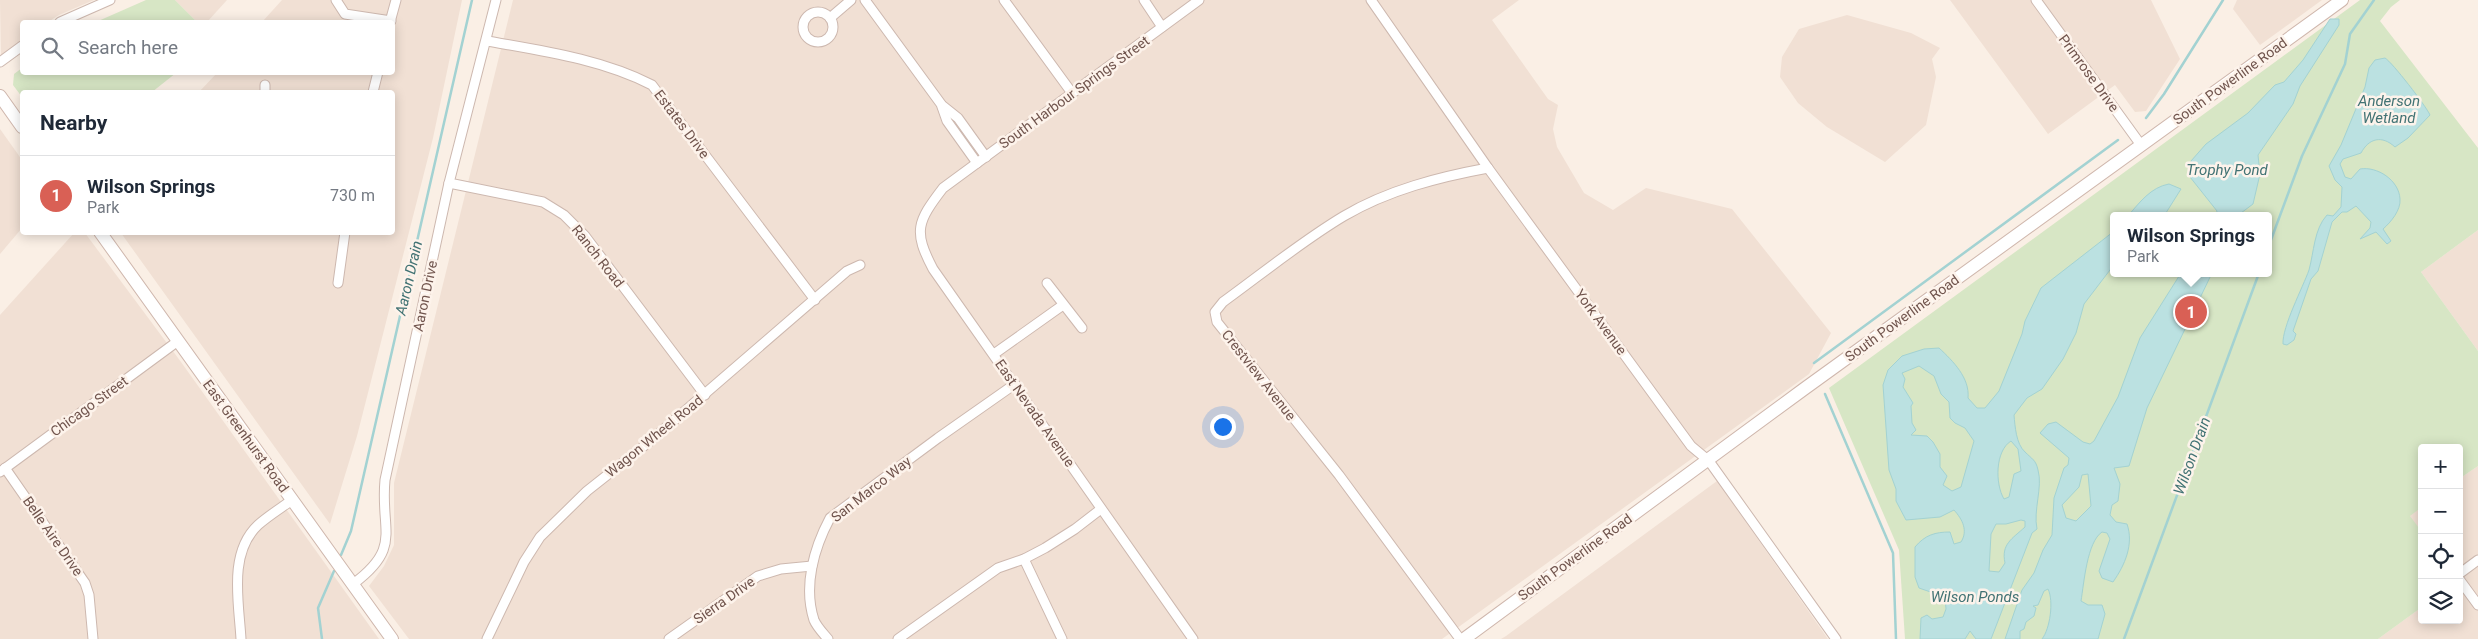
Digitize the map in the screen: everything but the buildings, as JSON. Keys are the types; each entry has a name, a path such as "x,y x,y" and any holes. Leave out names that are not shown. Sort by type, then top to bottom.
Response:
{"street":[{"path":"65,20 110,0"},
{"path":"336,0 345,14 379,20"},
{"path":"391,20 396,0"},
{"name":"Aaron Drive","path":"353,584 367,573 376,562 384,549 387,537 383,496 385,480 449,183 496,0"},
{"path":"830,18 852,0"},
{"path":"865,0 940,104 947,121 977,163"},
{"path":"1004,0 1072,93"},
{"path":"1144,0 1162,27"},
{"name":"South Harbour Springs Street","path":"949,184 1199,0"},
{"name":"York Avenue","path":"1371,0 1488,168 1691,446 1709,461 1836,639"},
{"name":"Primrose Drive","path":"2036,0 2141,146"},
{"name":"South Powerline Road","path":"1464,639 2342,0"},
{"name":"Estates Drive","path":"487,41 553,53 624,71 652,85 815,300"},
{"path":"0,62 20,47"},
{"path":"374,90 377,75"},
{"path":"0,96 20,124"},
{"path":"940,104 958,118 986,157"},
{"name":"Crestview Avenue","path":"1460,639 1339,475 1217,322 1215,312 1223,302 1344,216 1366,204 1439,178 1488,168"},
{"name":"Ranch Road","path":"449,183 542,202 564,215 586,236 705,394"},
{"name":"East Nevada Avenue","path":"949,184 943,188 923,214 920,229 922,248 933,269 1193,639"},
{"name":"East Greenhurst Road","path":"102,235 392,639"},
{"path":"338,283 345,235"},
{"name":"Wagon Wheel Road","path":"487,639 524,562 540,537 587,491 705,394 847,271 860,265"},
{"path":"1046,283 1082,328"},
{"path":"994,354 1063,305"},
{"name":"Chicago Street","path":"3,470 178,341"},
{"name":"San Marco Way","path":"828,639 815,622 809,598 812,566 820,536 830,518 1015,384"},
{"name":"Belle Aire Drive","path":"3,470 85,583 89,595 93,639"},
{"path":"241,639 237,578 242,549 249,535 258,525 292,500"},
{"path":"898,639 998,568 1024,559 1075,529 1101,509"},
{"path":"1024,559 1062,639"},
{"path":"2463,571 2478,560"},
{"name":"Sierra Drive","path":"670,639 758,576 781,569 812,566"},
{"path":"2463,584 2478,605"}],"shaded area":[{"path":"0,0 94,0 51,20 20,20 20,42 1,56"},
{"path":"175,0 227,0 209,20 195,20"},
{"path":"282,0 462,0 433,138 357,436 330,524 122,235 395,235 395,90 201,90 215,75 395,75 395,20 264,20"},
{"path":"513,0 1519,0 1492,20 1548,99 1558,105 1553,129 1557,147 1584,193 1613,210 1646,188 1732,209 1831,333 1809,374 1442,639 409,639 369,586 384,566 394,545 394,483"},
{"path":"1950,0 2151,0 2180,59 2146,111 2135,112 2115,85 2048,134"},
{"path":"2237,0 2322,0 2260,45 2233,9"},
{"path":"1847,15 1911,33 1940,48 1932,59 1936,77 1926,125 1885,162 1827,127 1798,103 1780,77 1782,57 1799,29"},
{"path":"0,129 20,157 20,230 0,254"},
{"path":"2478,230 2478,351 2421,272"},
{"path":"72,235 86,235 181,362 379,639 0,639 0,315"},
{"path":"2478,466 2478,639 2378,639 2418,610 2418,624 2463,624 2463,476"},
{"path":"1717,481 1828,639 1501,639 1506,636"},
{"path":"2418,510 2418,527 2409,516"}],"green space":[{"path":"146,0 175,0 195,20 101,20"},
{"path":"2360,0 2400,0 2391,7 2380,21 2478,148 2478,230 2421,272 2478,351 2478,466 2463,476 2463,444 2418,444 2418,510 2410,516 2418,527 2418,610 2378,639 1905,639 1899,550 1829,388"},
{"path":"20,70 20,75 173,75 155,90 20,90 20,94 13,85 14,74"}],"water":[{"name":"Trophy Pond","path":"2330,19 2339,19 2339,25 2300,86 2293,104 2258,155 2260,174 2253,204 2242,212 2217,212 2190,177 2191,161 2206,144 2248,113 2275,85 2284,82 2303,60"},
{"name":"Anderson Wetland","path":"2385,58 2409,85 2430,115 2408,138 2395,147 2385,141 2372,141 2361,153 2343,159 2340,164 2345,177 2351,179 2360,169 2373,170 2386,176 2396,186 2400,199 2399,207 2383,229 2391,241 2387,244 2376,232 2360,239 2370,228 2371,222 2356,206 2347,212 2342,212 2332,222 2318,271 2311,279 2293,331 2296,334 2294,340 2287,345 2283,344 2289,318 2309,270 2319,227 2327,215 2333,216 2341,207 2342,187 2335,180 2329,166 2341,145 2365,87 2369,68 2375,60"},
{"path":"2169,184 2181,189 2167,212 2131,212 2151,192"},
{"name":"Wilson Ponds","path":"2110,234 2110,270 2084,304 2076,333 2063,359 2042,389 2027,398 2014,415 2016,435 2022,449 2035,462 2038,470 2037,529 2032,533 1991,639 1976,639 1970,631 1965,639 1920,639 1921,618 1927,615 1932,619 1943,617 1946,609 1945,597 1919,588 1915,577 1915,547 1927,537 1940,533 1950,532 1954,544 1961,542 1964,530 1960,518 1954,510 1940,517 1906,520 1896,501 1896,489 1889,470 1883,385 1888,370 1902,356 1924,349 1939,348 1960,370 1968,391 1968,398 1977,408 1985,408 1999,391 2022,334 2025,321 2041,288","holes":["1919,366 1934,376 1941,394 1949,402 1950,418 1965,428 1974,441 1961,487 1952,491 1943,485 1947,476 1940,467 1940,454 1933,442 1927,436 1911,435 1916,430 1912,423 1911,406 1913,403 1903,387 1905,379 1902,373","2011,441 2018,449 2021,471 2014,474 2009,497 2004,499 1999,485 1998,468 2002,452","2021,520 2025,521 2025,527 2006,546 2005,563 1999,572 1989,571 1991,534 1996,524 2006,524"]},
{"name":"Wilson Ponds","path":"2178,277 2210,277 2147,408 2129,466 2114,468 2120,484 2118,501 2112,505 2110,515 2116,522 2127,524 2129,547 2125,561 2113,582 2102,578 2099,571 2110,539 2107,533 2102,532 2093,544 2085,574 2081,601 2088,605 2102,605 2105,614 2098,639 2042,639 2047,629 2050,615 2051,600 2048,589 2044,591 2038,605 2033,606 2036,608 2034,616 2026,622 2024,629 2020,631 2020,639 2005,639 2022,590 2034,573 2043,550 2052,535 2054,498 2064,468 2068,465 2069,458 2040,433 2048,424 2056,422 2083,442 2090,444 2094,441 2118,397 2140,338","holes":["2088,474 2091,506 2076,521 2066,518 2062,505 2079,487 2082,475"]}],"waterway":[{"name":"Aaron Drain","path":"341,555 351,531 472,0"},
{"path":"2146,118 2164,94 2223,0"},
{"name":"Wilson Drain","path":"2272,237 2302,156 2345,64 2350,34 2374,0"},
{"path":"1814,363 2118,140"},
{"name":"Wilson Drain","path":"2124,639 2258,277"},
{"path":"1825,394 1893,553 1896,639"},
{"name":"Aaron Drain","path":"322,639 318,608 334,571"}],"place":[{"name":"Wilson Springs","path":"2191,312"}]}
